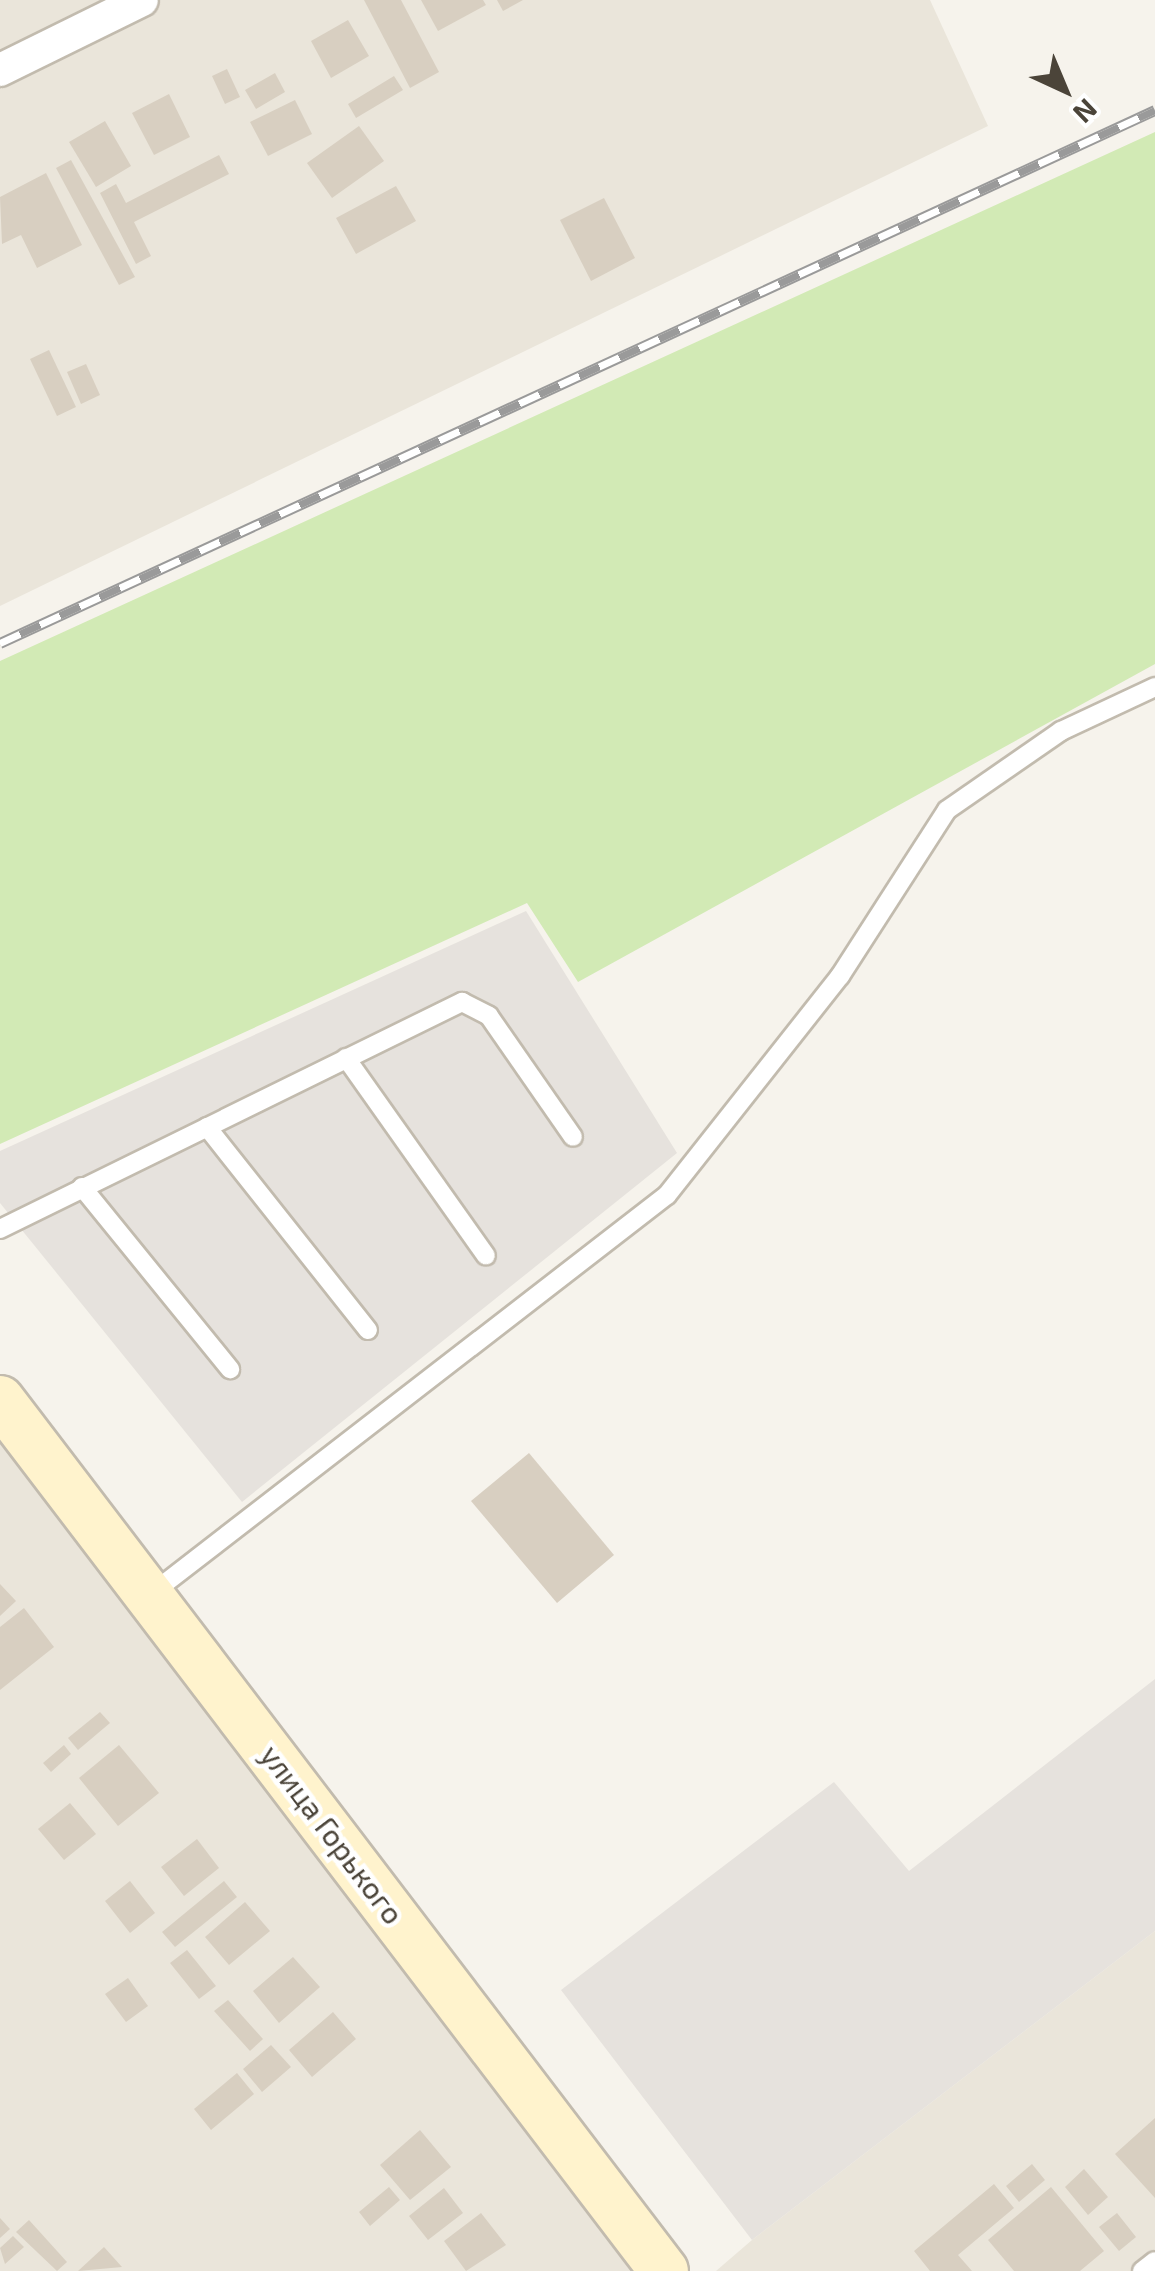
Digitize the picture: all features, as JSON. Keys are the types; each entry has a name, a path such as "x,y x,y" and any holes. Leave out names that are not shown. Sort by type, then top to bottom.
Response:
{"street":[{"path":"0,70 142,0"},
{"name":"улица Горького","path":"0,1400 664,2271"}],"lane":[{"path":"151,1594 666,1195 840,976 947,810 1061,731 1155,687"},
{"path":"0,1228 462,1002 489,1016 573,1138"},
{"path":"346,1058 486,1256"},
{"path":"207,1126 368,1330"},
{"path":"82,1187 230,1369"},
{"path":"1142,2271 1155,2261"}],"shaded area":[{"path":"0,0 930,0 988,126 0,606"},
{"path":"526,911 677,1153 242,1502 0,1203 0,1151"},
{"path":"0,1400 664,2271 0,2271"},
{"path":"1155,1679 1155,1931 752,2240 561,1990 834,1782 909,1871"},
{"path":"1155,1931 1155,2271 716,2271 752,2240"}],"green space":[{"path":"1155,132 1155,664 578,982 527,903 0,1144 0,661"}],"building":[{"path":"364,0 401,0 439,72 410,88"},
{"path":"421,0 483,0 486,5 438,31"},
{"path":"497,0 523,0 503,11"},
{"path":"348,20 369,56 331,78 311,41"},
{"path":"227,69 240,97 225,104 212,76"},
{"path":"275,73 285,92 256,109 245,90"},
{"path":"394,76 403,90 356,118 348,104"},
{"path":"169,94 190,137 154,155 132,113"},
{"path":"295,100 312,134 268,156 250,122"},
{"path":"105,121 131,166 96,187 69,142"},
{"path":"359,126 384,161 332,198 307,163"},
{"path":"219,155 229,174 134,222 151,256 136,264 100,193 116,184 126,203"},
{"path":"71,160 135,277 119,285 56,168"},
{"path":"46,173 82,245 37,268 21,235 2,244 0,197"},
{"path":"396,186 416,221 356,254 336,218"},
{"path":"604,198 635,258 591,281 560,220"},
{"path":"49,350 76,407 57,416 30,359"},
{"path":"86,364 100,395 81,404 67,372"},
{"path":"529,1453 614,1555 557,1603 471,1501"},
{"path":"0,1584 16,1601 0,1616"},
{"path":"24,1608 54,1647 0,1690 0,1627"},
{"path":"100,1712 110,1723 78,1750 68,1738"},
{"path":"64,1745 71,1754 51,1772 43,1763"},
{"path":"119,1745 159,1793 118,1826 79,1778"},
{"path":"70,1803 96,1834 64,1860 38,1829"},
{"path":"197,1839 219,1868 184,1896 161,1867"},
{"path":"130,1881 155,1913 130,1933 105,1901"},
{"path":"224,1881 237,1897 175,1947 162,1932"},
{"path":"245,1902 270,1931 229,1965 205,1937"},
{"path":"187,1950 216,1986 199,1999 170,1963"},
{"path":"293,1957 320,1987 279,2023 253,1991"},
{"path":"128,1978 148,2006 126,2022 105,1994"},
{"path":"228,2000 263,2039 250,2051 214,2011"},
{"path":"333,2012 356,2039 312,2077 289,2050"},
{"path":"271,2045 291,2067 262,2092 243,2069"},
{"path":"237,2073 254,2094 211,2130 194,2109"},
{"path":"1155,2118 1155,2198 1115,2154"},
{"path":"420,2130 451,2167 410,2200 380,2165"},
{"path":"1032,2164 1045,2180 1019,2202 1006,2186"},
{"path":"1084,2169 1108,2197 1088,2215 1065,2187"},
{"path":"994,2184 1014,2208 958,2255 972,2271 930,2271 914,2251"},
{"path":"389,2187 400,2200 370,2226 359,2212"},
{"path":"1051,2187 1104,2251 1080,2271 1014,2271 988,2240"},
{"path":"444,2188 463,2213 428,2240 409,2216"},
{"path":"481,2213 506,2245 466,2271 444,2241"},
{"path":"1117,2213 1136,2237 1119,2251 1099,2227"},
{"path":"0,2218 10,2229 0,2238"},
{"path":"29,2220 67,2262 57,2271 16,2232"},
{"path":"13,2236 24,2247 5,2264 0,2248"},
{"path":"104,2247 122,2267 78,2271"}],"railway":[{"path":"0,643 1155,110"}]}
